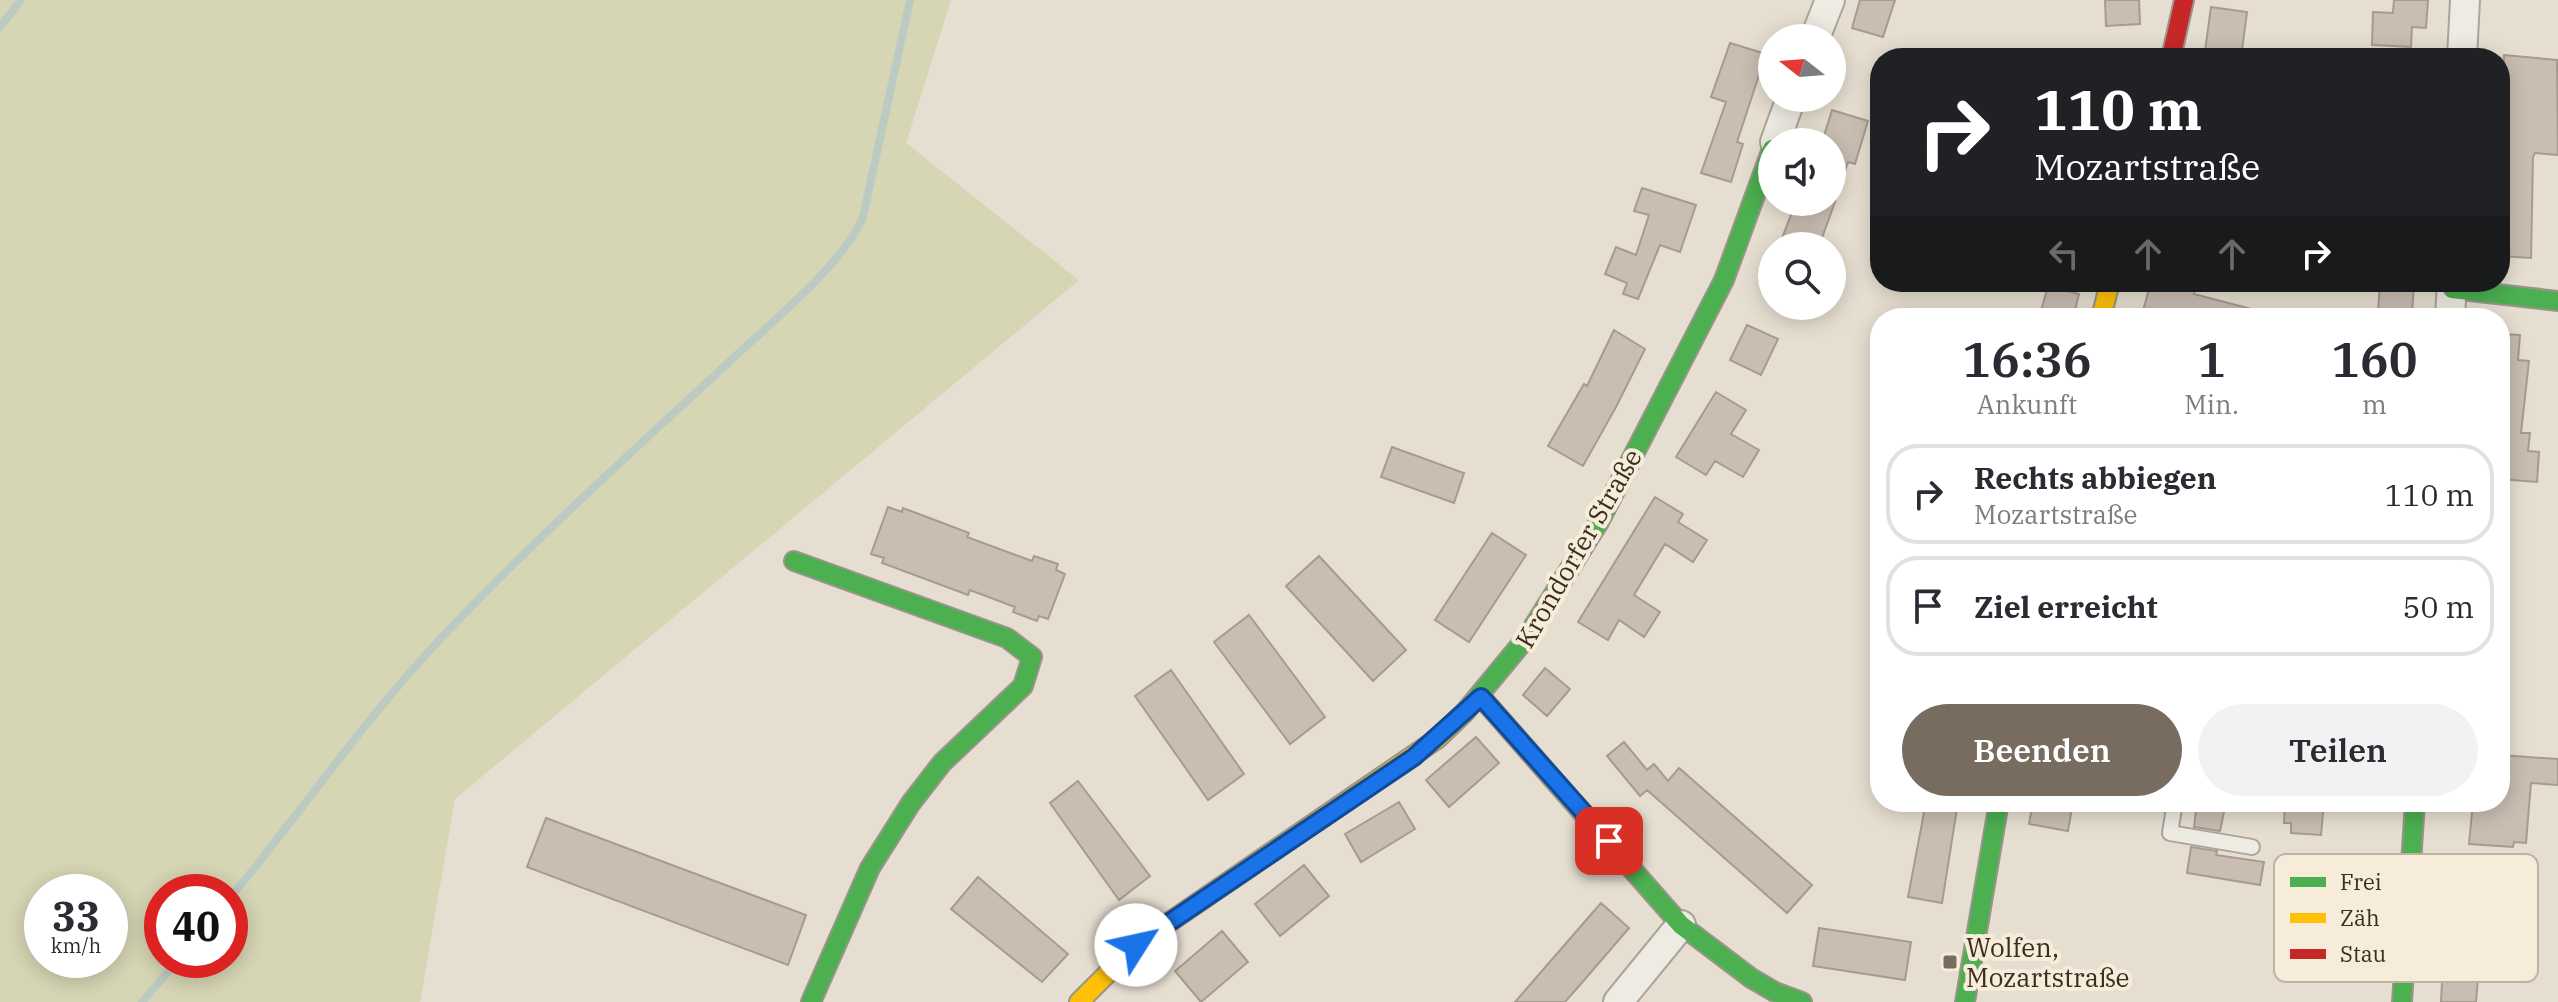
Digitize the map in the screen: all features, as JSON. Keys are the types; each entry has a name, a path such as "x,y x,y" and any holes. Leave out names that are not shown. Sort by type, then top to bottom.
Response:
{"street":[{"path":"1821,24 1830,0"},
{"path":"2173,48 2184,0"},
{"path":"2463,48 2465,0"},
{"name":"Krondorfer Straße","path":"1079,1002 1136,945 1414,757 1481,697 1525,644 1605,513 1725,278 1758,187"},
{"path":"2498,292 2558,301"},
{"path":"794,561 1007,638 1032,657 1023,686 942,763 911,803 870,868 811,1002"},
{"path":"1481,697 1681,925 1751,978 1775,992 1802,1002"},
{"path":"1965,1002 1997,812"},
{"path":"2412,854 2414,812"},
{"path":"1618,1002 1681,925"},
{"path":"2402,1002 2403,982"}],"lane":[{"path":"2173,812 2170,833 2252,847"}],"green space":[{"path":"0,0 951,0 906,143 1079,280 455,799 420,1002 0,1002"}],"building":[{"path":"1860,0 1895,0 1883,37 1852,28"},
{"path":"2105,0 2139,0 2140,24 2106,26"},
{"path":"2394,0 2428,0 2426,28 2412,27 2411,47 2372,45 2373,12 2393,13"},
{"path":"2211,7 2247,12 2242,48 2205,48"},
{"path":"1730,43 1758,52 1758,78 1737,142 1743,144 1731,182 1701,173 1726,102 1711,97"},
{"path":"2510,56 2557,60 2558,155 2535,153 2533,157 2531,258 2510,257"},
{"path":"1831,112 1868,121 1855,164 1848,162 1846,168 1846,128 1826,128"},
{"path":"1642,188 1696,205 1680,252 1660,245 1638,299 1623,294 1627,283 1605,274 1616,247 1636,255 1649,215 1634,211"},
{"path":"1791,216 1830,216 1824,232 1784,232"},
{"path":"2046,292 2079,294 2076,308 2042,308"},
{"path":"2148,292 2195,292 2248,308 2144,308"},
{"path":"2379,292 2413,292 2412,308 2378,308"},
{"path":"1747,325 1778,339 1761,375 1730,360"},
{"path":"1614,330 1645,349 1583,466 1548,446 1584,384 1587,386"},
{"path":"2510,334 2520,335 2518,360 2529,361 2521,433 2530,433 2528,451 2539,452 2537,482 2510,480"},
{"path":"1716,392 1746,410 1731,434 1759,450 1743,477 1715,461 1706,475 1676,457"},
{"path":"1392,447 1464,473 1454,503 1381,477"},
{"path":"1655,497 1683,514 1678,522 1707,540 1693,562 1665,544 1634,595 1660,612 1644,637 1619,620 1608,640 1578,622"},
{"path":"888,507 902,512 903,508 969,533 967,537 1032,561 1034,556 1058,564 1056,570 1065,574 1048,619 1039,616 1037,621 1013,612 1015,607 970,590 968,595 882,563 884,558 871,554"},
{"path":"1492,533 1526,555 1469,642 1435,620"},
{"path":"1319,556 1406,650 1373,681 1286,586"},
{"path":"1249,615 1325,717 1290,744 1214,642"},
{"path":"1545,668 1570,689 1547,716 1523,695"},
{"path":"1171,670 1244,774 1208,800 1135,696"},
{"path":"1476,737 1499,763 1449,807 1426,780"},
{"path":"1624,742 1647,770 1654,764 1668,781 1679,768 1812,885 1787,913 1647,790 1640,796 1607,756"},
{"path":"2510,756 2558,759 2558,785 2531,783 2526,843 2514,842 2513,847 2469,844 2472,812 2510,812"},
{"path":"1078,781 1150,876 1119,900 1050,803"},
{"path":"1399,802 1415,829 1361,862 1345,834"},
{"path":"1924,812 1956,812 1942,903 1908,897"},
{"path":"2031,812 2071,812 2068,831 2029,824"},
{"path":"2196,812 2224,812 2220,831 2194,827"},
{"path":"2285,812 2323,812 2321,835 2291,833 2291,823 2284,823"},
{"path":"546,818 806,915 788,965 527,867"},
{"path":"2191,847 2217,851 2216,855 2264,862 2260,885 2187,873"},
{"path":"1304,865 1329,896 1280,936 1255,904"},
{"path":"978,877 1068,954 1042,982 951,909"},
{"path":"1601,903 1629,928 1586,978 1565,1002 1515,1002"},
{"path":"1819,928 1911,942 1905,980 1813,966"},
{"path":"1222,931 1248,962 1201,1002 1175,971"},
{"path":"2442,982 2478,982 2476,1002 2441,1002"}],"waterway":[{"path":"0,27 21,0"},
{"path":"248,876 361,731 444,635 584,497 803,294 839,255 863,217 910,0"},
{"path":"142,1002 163,978"}],"traffic: fast":[{"path":"1465,712 1527,637 1599,522 1724,280 1758,187"},
{"path":"2478,292 2558,301"},
{"path":"794,561 1007,638 1032,657 1023,686 942,763 911,803 870,868 811,1002"},
{"path":"1481,697 1681,925 1751,978 1775,992 1802,1002"},
{"path":"1965,1002 1997,812"},
{"path":"2412,854 2414,812"},
{"path":"2402,1002 2403,982"}],"traffic: slow":[{"path":"2104,308 2108,292"},
{"path":"1079,1002 1136,945 1437,739 1465,712"}],"traffic: jam":[{"path":"2173,48 2184,0"}],"place":[{"name":"Wolfen, Mozartstraße","path":"1950,962"}],"route":[{"path":"1136,945 1414,757 1481,697 1609,841"}]}
